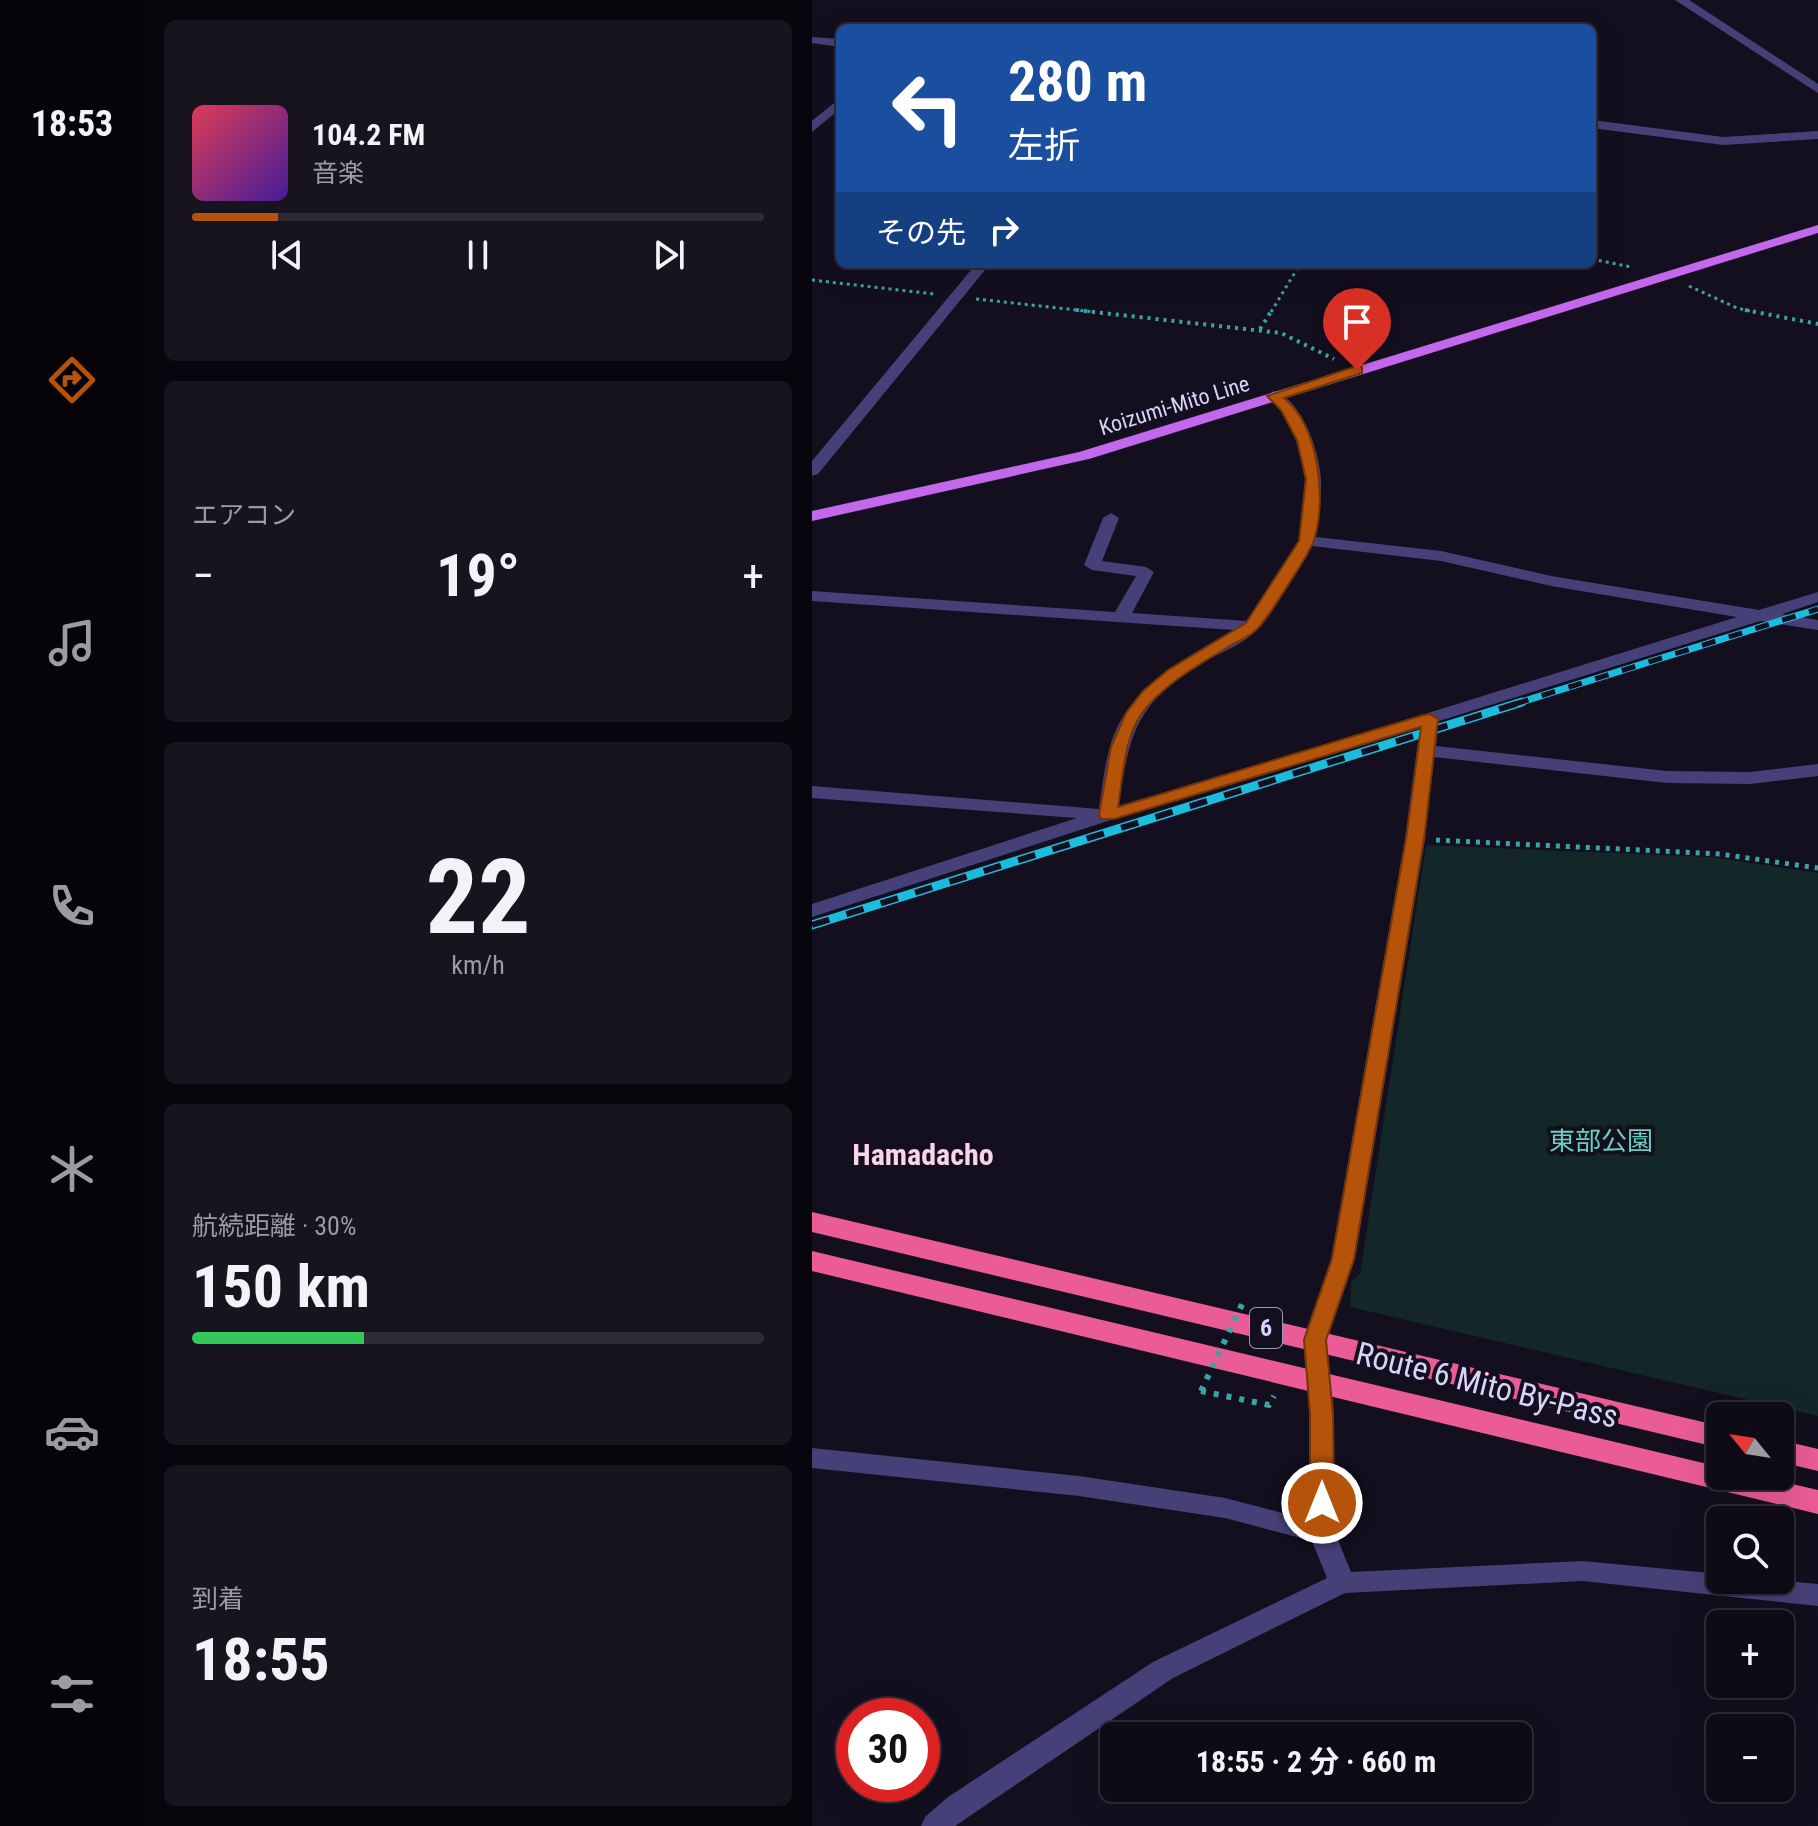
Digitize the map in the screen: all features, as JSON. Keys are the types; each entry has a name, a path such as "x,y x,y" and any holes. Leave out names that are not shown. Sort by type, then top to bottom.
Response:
{"highway":[{"name":"Route 6 Mito By-Pass","path":"812,1222 1706,1434"},
{"name":"Route 6 Mito By-Pass","path":"812,1261 1818,1502"},
{"path":"1794,1454 1818,1460"}],"main road":[{"name":"Koizumi-Mito Line","path":"812,516 1083,456 1818,229"}],"street":[{"path":"1681,0 1818,89"},
{"path":"812,40 836,43"},
{"path":"812,128 836,106"},
{"path":"1596,125 1723,141 1818,135"},
{"path":"812,471 980,268"},
{"path":"1107,815 1119,747 1131,716 1149,694 1174,673 1252,626 1307,541 1313,479 1304,440 1287,407 1274,396"},
{"path":"1111,518 1092,565 1146,572 1121,617"},
{"path":"1307,541 1441,556 1551,581 1818,625"},
{"path":"812,596 1252,626"},
{"path":"812,911 1107,815 1430,719 1818,597"},
{"path":"1342,1583 1322,1533 1322,1414 1316,1380 1315,1340 1343,1259 1415,839 1430,719"},
{"path":"1428,751 1667,777 1750,778 1818,770"},
{"path":"812,792 1107,815"},
{"path":"812,1458 1079,1486 1225,1508 1322,1533"},
{"path":"935,1826 958,1806 1163,1670 1342,1583 1583,1571 1818,1595"}],"path":[{"path":"1260,329 1298,268"},
{"path":"1664,275 1737,308 1818,324"},
{"path":"812,280 1260,329 1281,333 1357,370"},
{"path":"1415,839 1720,854 1818,868"},
{"path":"1244,1300 1201,1391 1269,1405"}],"green space":[{"name":"東部公園","path":"1426,845 1711,857 1818,873 1818,1416 1794,1410 1794,1402 1758,1402 1350,1307 1351,1282 1360,1274"}],"railway":[{"path":"1515,704 1818,609"},
{"path":"812,925 1522,702"}],"district":[{"name":"Hamadacho","path":"923,1155"}],"route":[{"path":"1322,1503 1322,1414 1316,1380 1315,1340 1343,1259 1415,839 1430,719 1107,815 1119,747 1131,716 1149,694 1174,673 1252,626 1307,541 1313,479 1304,440 1287,407 1274,396 1357,370"}]}
